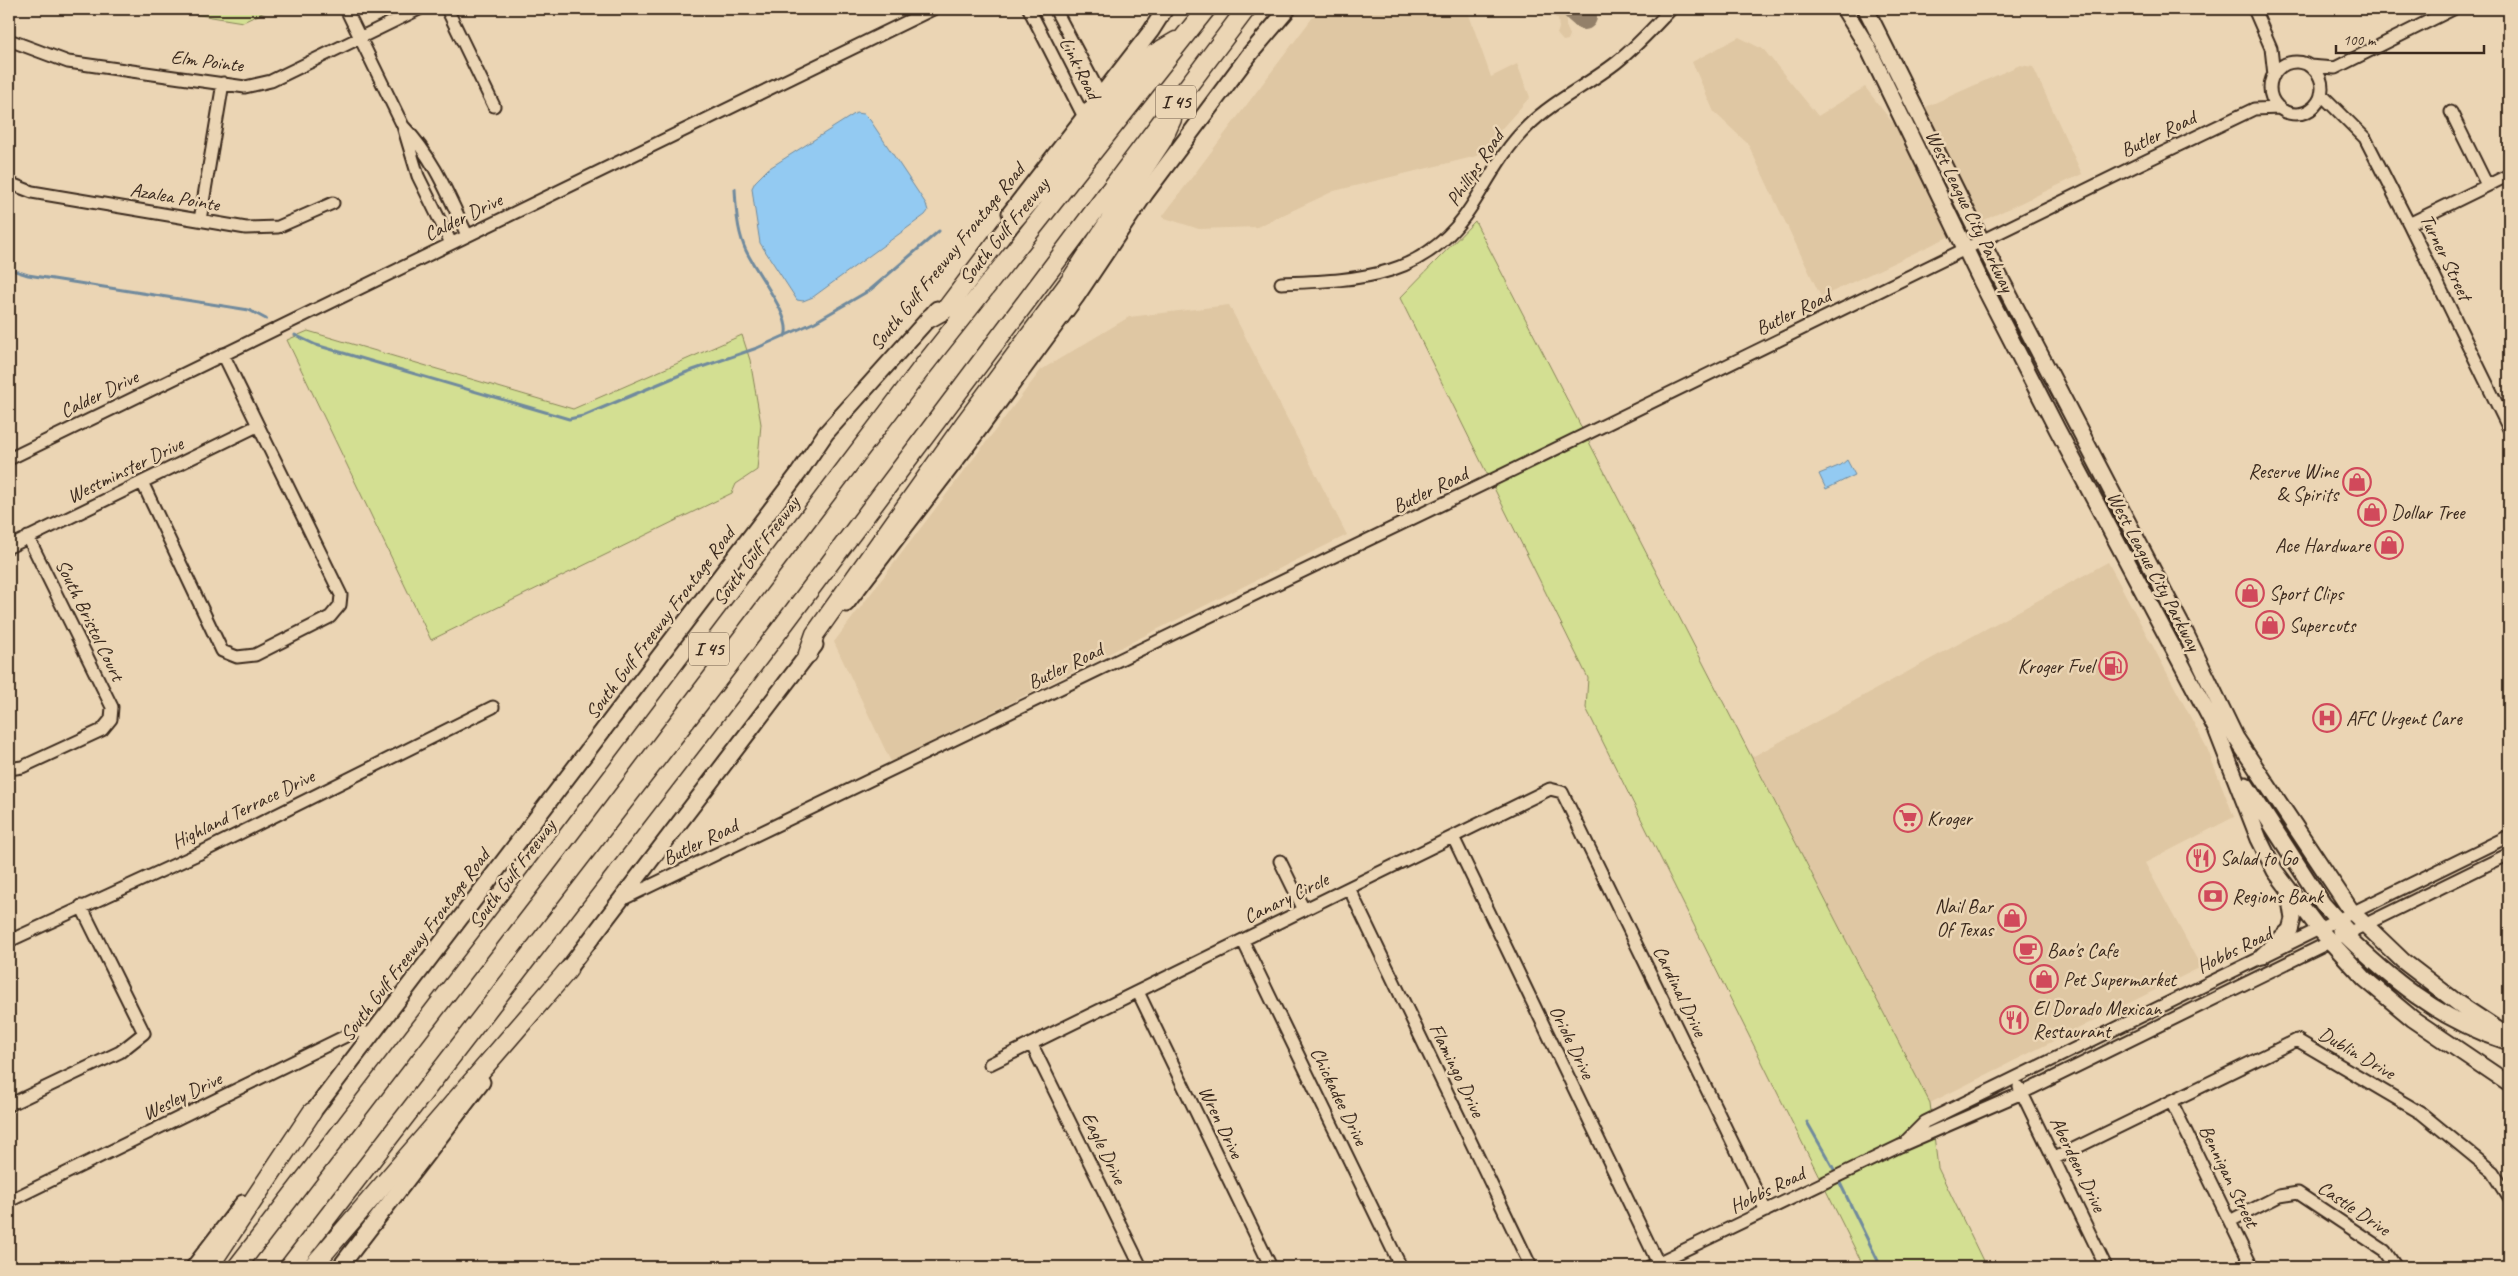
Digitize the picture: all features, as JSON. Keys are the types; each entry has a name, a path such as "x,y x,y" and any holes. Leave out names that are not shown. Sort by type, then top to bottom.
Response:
{"highway":[{"name":"South Gulf Freeway","path":"237,1267 533,881 921,369 1206,9"},
{"name":"I 45","path":"289,1267 742,680 1246,9"},
{"path":"930,318 946,309 1011,224 1064,164 1152,55 1187,34"},
{"path":"808,654 815,634 964,424 1070,281 1162,141 1187,87"},
{"path":"312,1267 568,970"},
{"path":"208,1267 312,1112"}],"main road":[{"name":"South Gulf Freeway Frontage Road","path":"194,1267 798,474 826,433 930,318 1151,32 1165,9"},
{"path":"340,1267 966,447 1076,297 1156,178 1249,55 1288,9"},
{"name":"West League City Parkway","path":"1844,9 1867,46 1965,248 2057,429 2216,729 2259,839 2275,871 2318,929 2365,979 2413,1019 2509,1084"},
{"name":"West League City Parkway","path":"1866,9 1981,240 2150,566 2236,738 2352,912 2410,967 2459,1004 2509,1037"},
{"path":"2057,429 2074,421"},
{"path":"2131,570 2150,566"},
{"path":"2216,729 2250,792 2335,921 2414,996 2461,1024 2509,1042"},
{"path":"2262,956 2290,930 2293,919 2289,890"}],"street":[{"path":"346,9 403,126 418,176 451,243"},
{"name":"Elm Pointe","path":"9,40 68,62 245,87 271,81 419,9"},
{"path":"447,9 494,106"},
{"name":"Calder Drive","path":"9,459 934,9"},
{"name":"Link Road","path":"1029,9 1084,117"},
{"name":"Link Road","path":"1055,9 1101,96"},
{"name":"Phillips Road","path":"1281,283 1352,280 1375,276 1399,269 1440,244 1457,228 1497,163 1528,126 1550,106 1617,62 1647,35 1671,9"},
{"path":"2254,9 2271,48 2274,75 2271,87 2274,102 2280,108 2295,114 2311,109 2337,111"},
{"path":"2271,48 2292,62 2309,66 2335,68 2454,9"},
{"path":"2274,75 2284,65 2292,62"},
{"path":"2309,66 2320,78 2321,91"},
{"path":"2311,109 2317,103 2321,91 2335,68"},
{"path":"200,220 222,84"},
{"name":"Butler Road","path":"2254,109 2271,87"},
{"name":"Turner Street","path":"2321,91 2337,111 2365,138 2509,429"},
{"name":"Butler Road","path":"620,901 1497,478 1981,240 2254,109 2280,108"},
{"path":"2451,112 2487,185"},
{"path":"403,126 426,151 467,235"},
{"path":"2409,224 2509,175"},
{"name":"Azalea Pointe","path":"9,183 32,192 246,228 278,227 333,203"},
{"path":"142,482 222,651 237,658 252,656 330,617 340,605 341,595 223,354"},
{"name":"Westminster Drive","path":"9,547 257,426"},
{"name":"South Bristol Court","path":"9,769 22,767 102,730 110,720 112,707 28,537"},
{"name":"Highland Terrace Drive","path":"9,941 81,906 198,854 493,707"},
{"name":"Canary Circle","path":"990,1064 1550,789 1558,790"},
{"name":"Cardinal Drive","path":"1558,790 1562,792 1766,1211"},
{"name":"Hobbs Road","path":"1900,1146 1925,1122 2509,836"},
{"name":"Oriole Drive","path":"1453,837 1653,1265"},
{"name":"Hobbs Road","path":"1653,1265 1900,1146 2022,1093 2366,926 2509,854"},
{"path":"1280,861 1304,910"},
{"name":"Flamingo Drive","path":"1349,888 1532,1267"},
{"path":"9,1105 120,1052 144,1033 81,906"},
{"name":"Chickadee Drive","path":"1243,940 1401,1267"},
{"name":"Wren Drive","path":"1138,992 1271,1267"},
{"name":"Wesley Drive","path":"9,1201 358,1030 372,1035"},
{"name":"Dublin Drive","path":"2055,1158 2297,1040 2421,1113 2493,1172 2509,1197"},
{"name":"Eagle Drive","path":"1032,1044 1141,1267"},
{"name":"Aberdeen Drive","path":"2014,1079 2055,1158 2106,1267"},
{"name":"Bennigan Street","path":"2171,1101 2252,1267"},
{"name":"Castle Drive","path":"2230,1221 2279,1196 2298,1193 2385,1251 2396,1267"}],"shaded area":[{"path":"1319,9 1467,9 1491,77 1517,64 1530,97 1477,156 1334,191 1257,227 1199,229 1162,217"},
{"path":"1543,9 1580,9 1596,20 1590,28 1584,26 1582,19 1574,14 1566,19 1566,26 1570,35 1568,40 1563,41 1557,34 1559,28 1558,19"},
{"path":"1739,37 1764,50 1818,116 1865,87 1892,122 2020,65 2033,67 2082,174 1821,297 1748,144 1714,112 1692,62"},
{"path":"1229,305 1347,535 891,762 834,642 1041,370 1129,317"},
{"path":"2108,562 2207,748 2234,817 2145,863 2201,967 1930,1103 1752,757"}],"green space":[{"path":"162,9 271,9 243,22"},
{"path":"1475,221 1930,1103 1938,1168 1986,1267 1864,1267 1586,708 1588,678 1400,298"},
{"path":"308,331 573,409 742,335 750,360 761,424 757,470 736,484 732,493 431,640 287,340"}],"water":[{"path":"856,113 864,114 870,120 926,204 928,211 813,297 803,301 797,300 760,243 752,188 755,182 768,169"},
{"path":"1847,460 1855,475 1826,489 1819,474 1841,465"}],"waterway":[{"path":"735,189 737,218 744,246 778,305 786,328 785,336"},
{"path":"295,335 316,345 569,419 583,416 687,372 757,348 815,322 870,290 939,231"},
{"path":"9,269 28,275 249,310 266,319"},
{"path":"1807,1122 1836,1173"},
{"path":"1838,1179 1881,1267"}],"taxiway":[{"path":"1576,10 1584,17"}],"place":[{"name":"Reserve Wine & Spirits","path":"2357,482"},
{"name":"Dollar Tree","path":"2372,512"},
{"name":"Ace Hardware","path":"2389,545"},
{"name":"Sport Clips","path":"2250,593"},
{"name":"Supercuts","path":"2270,625"},
{"name":"Kroger Fuel","path":"2113,666"},
{"name":"AFC Urgent Care","path":"2327,718"},
{"name":"Kroger","path":"1908,818"},
{"name":"Salad to Go","path":"2201,858"},
{"name":"Regions Bank","path":"2213,896"},
{"name":"Nail Bar Of Texas","path":"2012,918"},
{"name":"Bao's Cafe","path":"2028,950"},
{"name":"Pet Supermarket","path":"2044,979"},
{"name":"El Dorado Mexican Restaurant","path":"2014,1020"}]}
